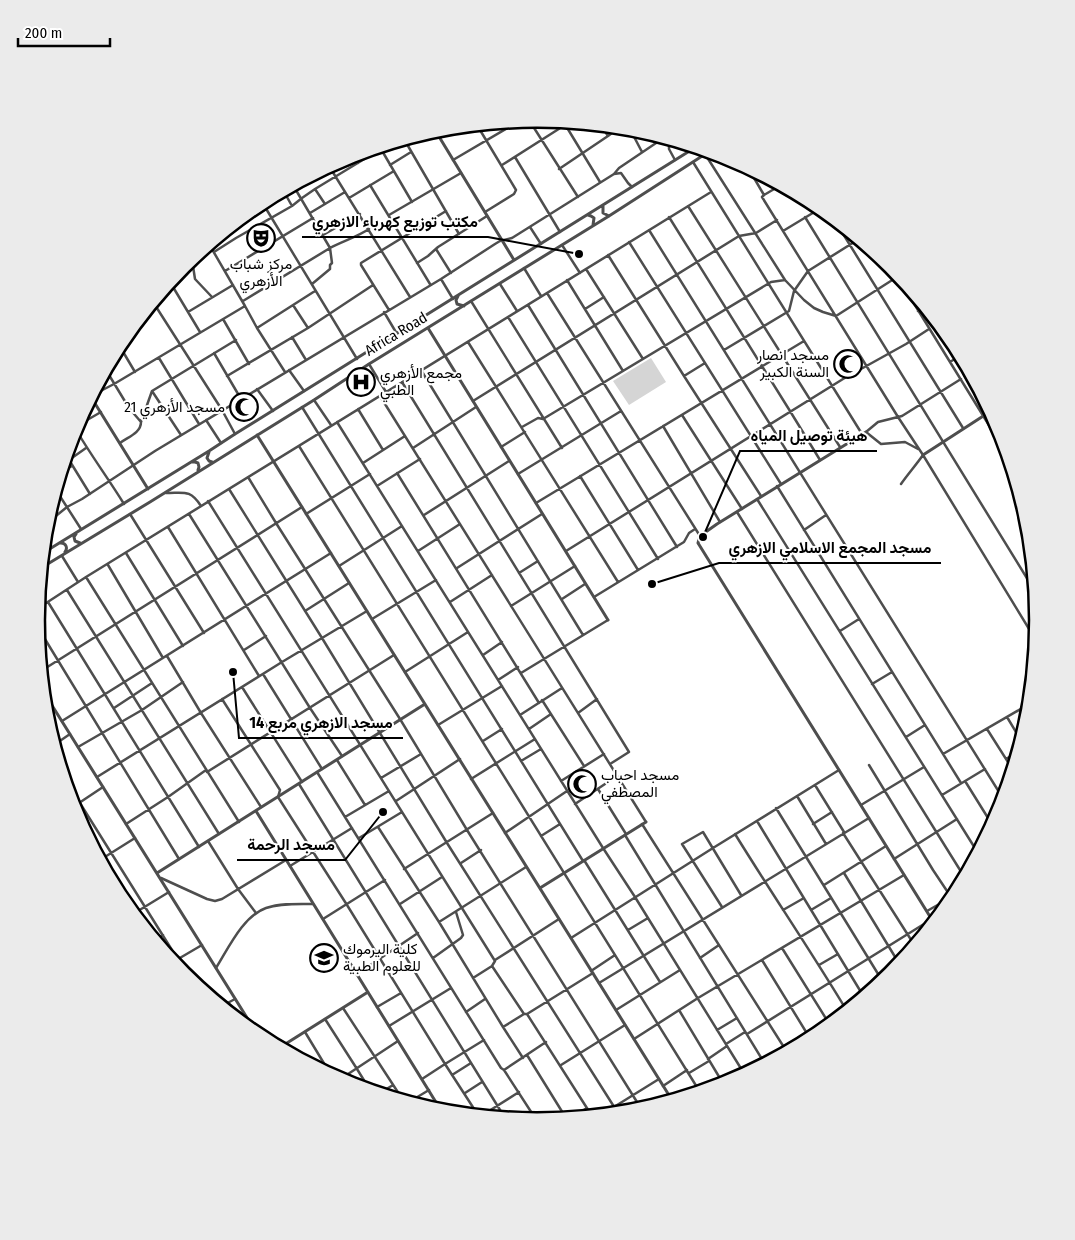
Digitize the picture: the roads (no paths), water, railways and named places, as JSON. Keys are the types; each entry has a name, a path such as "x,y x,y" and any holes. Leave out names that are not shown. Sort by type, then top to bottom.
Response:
{"street":[{"path":"534,128 578,197"},
{"path":"453,160 506,129"},
{"path":"502,165 556,129"},
{"path":"568,129 600,182"},
{"path":"481,131 515,187 516,192 485,212"},
{"path":"606,133 608,136"},
{"path":"559,168 583,154 611,133"},
{"path":"440,137 514,260"},
{"path":"634,137 642,152"},
{"path":"56,516 109,480 199,424 451,273 495,244 512,238 614,174 619,168 659,143"},
{"path":"407,145 460,234"},
{"path":"668,145 675,160"},
{"path":"390,165 411,152"},
{"name":"Africa Road","path":"50,548 689,152"},
{"path":"383,153 412,202"},
{"name":"Africa Road","path":"48,563 314,400 702,156"},
{"path":"515,157 560,232"},
{"path":"708,158 785,280 794,291 814,308 836,316 893,279"},
{"path":"304,391 287,371 257,328 214,252 292,206 363,160"},
{"path":"693,162 832,386 864,433 881,444 905,442 920,449"},
{"path":"349,198 394,171"},
{"path":"333,172 410,297"},
{"path":"389,215 461,173"},
{"path":"614,174 621,174 632,187"},
{"path":"754,177 764,195 762,197 898,417 920,449 1030,630"},
{"path":"370,185 431,285"},
{"path":"764,195 775,188"},
{"path":"316,189 324,204"},
{"path":"297,190 330,248 332,263 330,269 312,285"},
{"path":"310,213 345,192"},
{"path":"199,847 48,602 711,192"},
{"path":"286,196 292,206"},
{"path":"603,206 603,213 609,216"},
{"path":"688,206 840,447"},
{"path":"266,210 357,359"},
{"path":"389,310 360,264 446,211"},
{"path":"783,231 813,212"},
{"path":"323,236 360,214"},
{"path":"586,216 590,215 593,217 593,226"},
{"path":"417,263 436,248 487,216"},
{"path":"669,217 820,460"},
{"path":"805,217 1028,581"},
{"path":"225,271 313,218"},
{"path":"473,401 739,236 756,233 777,220"},
{"path":"530,226 541,244"},
{"path":"243,301 330,248 369,229"},
{"path":"649,230 999,793"},
{"path":"843,234 963,428"},
{"path":"629,242 751,436 816,550 961,783"},
{"path":"724,350 789,310 794,291 808,271 853,243"},
{"path":"562,245 580,273"},
{"path":"436,248 451,273"},
{"path":"608,255 761,496"},
{"path":"193,268 195,279 212,297"},
{"path":"524,268 541,296"},
{"path":"586,269 643,359"},
{"path":"441,279 453,299"},
{"path":"567,280 623,371"},
{"path":"522,427 538,418 543,419 771,282 785,280"},
{"path":"500,284 517,311"},
{"path":"188,312 233,285"},
{"path":"227,376 292,338 373,285"},
{"path":"174,288 200,333"},
{"path":"257,328 315,291"},
{"path":"547,292 700,536"},
{"path":"458,296 457,304 464,306"},
{"path":"585,309 604,297"},
{"path":"910,298 993,433"},
{"path":"471,301 562,448"},
{"path":"294,305 308,328"},
{"path":"528,305 677,547"},
{"path":"102,391 245,306"},
{"path":"157,308 222,410 235,434"},
{"path":"384,312 397,334"},
{"path":"508,317 658,558"},
{"path":"223,319 249,364"},
{"path":"428,328 608,620 521,673"},
{"path":"565,551 790,411 929,329"},
{"path":"292,338 306,360"},
{"path":"120,443 139,430 152,391 236,340"},
{"path":"536,503 804,341"},
{"path":"468,342 618,582"},
{"path":"124,353 135,372"},
{"path":"214,353 241,399"},
{"path":"159,358 199,424"},
{"path":"950,362 955,359"},
{"path":"684,376 705,363"},
{"path":"369,364 386,392"},
{"path":"421,370 583,635"},
{"path":"110,376 129,408 141,422"},
{"path":"930,917 698,541 700,536 720,522 864,433 878,422 898,417 961,379"},
{"path":"402,382 629,752 610,764"},
{"path":"257,389 273,411"},
{"path":"152,391 181,435"},
{"path":"380,396 604,754 719,946 784,1047"},
{"path":"314,400 331,426"},
{"path":"95,403 148,489"},
{"path":"302,407 660,982"},
{"path":"413,448 476,408"},
{"path":"358,409 384,450"},
{"path":"518,474 621,411"},
{"path":"88,420 101,412"},
{"path":"682,415 742,509"},
{"path":"901,484 923,455 983,416"},
{"path":"206,420 221,443"},
{"path":"337,422 741,1068"},
{"path":"663,426 720,522"},
{"path":"501,447 525,432"},
{"path":"257,435 669,1095"},
{"path":"363,463 405,436"},
{"path":"80,437 124,504"},
{"path":"299,446 696,1086"},
{"path":"73,457 86,448"},
{"path":"209,451 208,459 210,462 214,462"},
{"path":"377,486 420,459"},
{"path":"424,515 509,461"},
{"path":"71,463 90,494"},
{"path":"190,463 198,463 199,467 196,473"},
{"path":"397,473 538,703"},
{"path":"306,514 370,474"},
{"path":"580,476 638,570"},
{"path":"248,477 637,1102"},
{"path":"229,489 447,843 515,948 546,1002 613,1106"},
{"path":"164,493 190,494 201,506"},
{"path":"61,497 80,530 74,535 74,539 78,543 83,542"},
{"path":"757,499 974,847"},
{"path":"208,502 495,960"},
{"path":"47,667 302,507"},
{"path":"737,512 961,871"},
{"path":"130,514 204,633"},
{"path":"190,514 310,708 342,756"},
{"path":"456,569 542,514"},
{"path":"804,530 826,515"},
{"path":"418,551 460,524"},
{"path":"339,566 402,526"},
{"path":"168,527 243,650 322,769"},
{"path":"594,597 677,547 696,529"},
{"path":"57,544 62,543 66,545 66,550 62,555 78,582"},
{"path":"816,550 828,544"},
{"path":"126,553 183,646"},
{"path":"62,721 331,553"},
{"path":"519,573 538,561"},
{"path":"108,565 163,658"},
{"path":"511,606 574,566"},
{"path":"450,602 492,575"},
{"path":"86,577 239,822"},
{"path":"372,619 436,580"},
{"path":"305,612 349,583"},
{"path":"561,600 585,584"},
{"path":"67,590 219,834"},
{"path":"97,777 367,611"},
{"path":"840,632 859,619"},
{"path":"405,672 468,632"},
{"path":"243,650 266,636"},
{"path":"46,640 179,859"},
{"path":"483,655 502,642"},
{"path":"126,824 206,771 230,758 394,655"},
{"path":"167,656 261,807"},
{"path":"498,680 518,668"},
{"path":"872,684 892,672"},
{"path":"78,747 142,710 183,682"},
{"path":"114,708 152,683"},
{"path":"438,726 502,686"},
{"path":"242,687 272,732 333,839 500,1111"},
{"path":"520,715 562,688"},
{"path":"222,699 280,790 278,797 474,1108"},
{"path":"542,700 584,766"},
{"path":"578,713 597,700"},
{"path":"157,874 425,704"},
{"path":"52,706 246,1017"},
{"path":"943,754 1022,708"},
{"path":"529,729 551,714"},
{"path":"1007,717 1017,733"},
{"path":"906,737 925,726"},
{"path":"482,741 502,729"},
{"path":"987,729 1008,763"},
{"path":"60,741 70,734"},
{"path":"472,778 535,739"},
{"path":"522,761 541,749"},
{"path":"381,778 421,754"},
{"path":"561,781 604,754"},
{"path":"1006,759 1010,756"},
{"path":"337,760 365,805"},
{"path":"395,801 460,760"},
{"path":"869,765 948,893"},
{"path":"861,805 924,767"},
{"path":"942,795 985,769"},
{"path":"571,938 839,770"},
{"path":"317,772 501,1068 531,1112"},
{"path":"575,804 617,776"},
{"path":"965,781 988,818"},
{"path":"815,785 861,862 912,940"},
{"path":"103,787 80,802 173,952"},
{"path":"598,788 762,1059"},
{"path":"345,817 389,791"},
{"path":"505,833 568,791"},
{"path":"797,796 826,844"},
{"path":"776,808 879,974"},
{"path":"256,811 436,1102"},
{"path":"359,838 402,812"},
{"path":"813,824 832,812"},
{"path":"404,869 493,813"},
{"path":"599,983 868,818"},
{"path":"894,858 957,820"},
{"path":"757,821 860,991"},
{"path":"540,888 644,823"},
{"path":"541,836 560,824"},
{"path":"378,827 523,1058"},
{"path":"290,866 352,828"},
{"path":"722,908 682,844 703,832 742,895"},
{"path":"735,834 844,1005"},
{"path":"106,857 135,838"},
{"path":"208,841 238,889 256,913"},
{"path":"824,885 886,846"},
{"path":"461,863 480,850"},
{"path":"160,878 215,901 222,899 286,860"},
{"path":"439,922 526,867"},
{"path":"844,873 896,958"},
{"path":"634,1039 698,998 904,875"},
{"path":"400,904 442,877"},
{"path":"323,919 384,880"},
{"path":"140,910 168,892"},
{"path":"782,910 804,898"},
{"path":"811,910 831,898"},
{"path":"216,968 239,931 256,913 268,907 313,904"},
{"path":"927,912 938,906"},
{"path":"433,958 463,935 456,912"},
{"path":"628,930 648,918"},
{"path":"473,978 492,966 495,960 560,920"},
{"path":"663,1086 708,1060 726,1045 923,926"},
{"path":"357,974 418,933"},
{"path":"180,958 202,945"},
{"path":"700,958 719,946"},
{"path":"782,948 826,1019"},
{"path":"819,965 838,954"},
{"path":"503,1027 568,990 615,955"},
{"path":"762,960 806,1032"},
{"path":"492,966 546,1042 587,1108"},
{"path":"616,1010 680,970"},
{"path":"389,1026 451,988"},
{"path":"286,1044 368,992"},
{"path":"377,1007 402,993"},
{"path":"466,1012 485,998"},
{"path":"228,1003 235,999"},
{"path":"343,1008 398,1092"},
{"path":"679,1010 719,1077"},
{"path":"717,1030 737,1018"},
{"path":"325,1019 364,1081"},
{"path":"560,1066 625,1025"},
{"path":"305,1032 324,1064"},
{"path":"422,1079 484,1040"},
{"path":"348,1075 398,1041"},
{"path":"504,1070 546,1042"},
{"path":"527,1055 562,1111"},
{"path":"452,1075 472,1063"},
{"path":"616,1106 659,1079"},
{"path":"464,1093 482,1082"},
{"path":"388,1089 393,1085"},
{"path":"417,1097 429,1090"},
{"path":"490,1110 519,1092"}],"place":[{"name":"مركز شباب الأزهري","path":"261,238"},
{"name":"مكتب توزيع كهرباء الازهري","path":"579,254"},
{"name":"مسجد انصار السنة الكبير","path":"848,364"},
{"name":"مجمع الأزهري الطبي","path":"361,382"},
{"name":"مسجد الأزهري 21","path":"244,407"},
{"name":"هيئة توصيل المياه","path":"703,537"},
{"name":"مسجد المجمع الاسلامي الازهري","path":"652,584"},
{"name":"مسجد الازهري مربع 14","path":"233,672"},
{"name":"مسجد احباب المصطفي","path":"582,784"},
{"name":"مسجد الرحمة","path":"383,812"},
{"name":"كلية اليرموك للعلوم الطبية","path":"324,958"}]}
